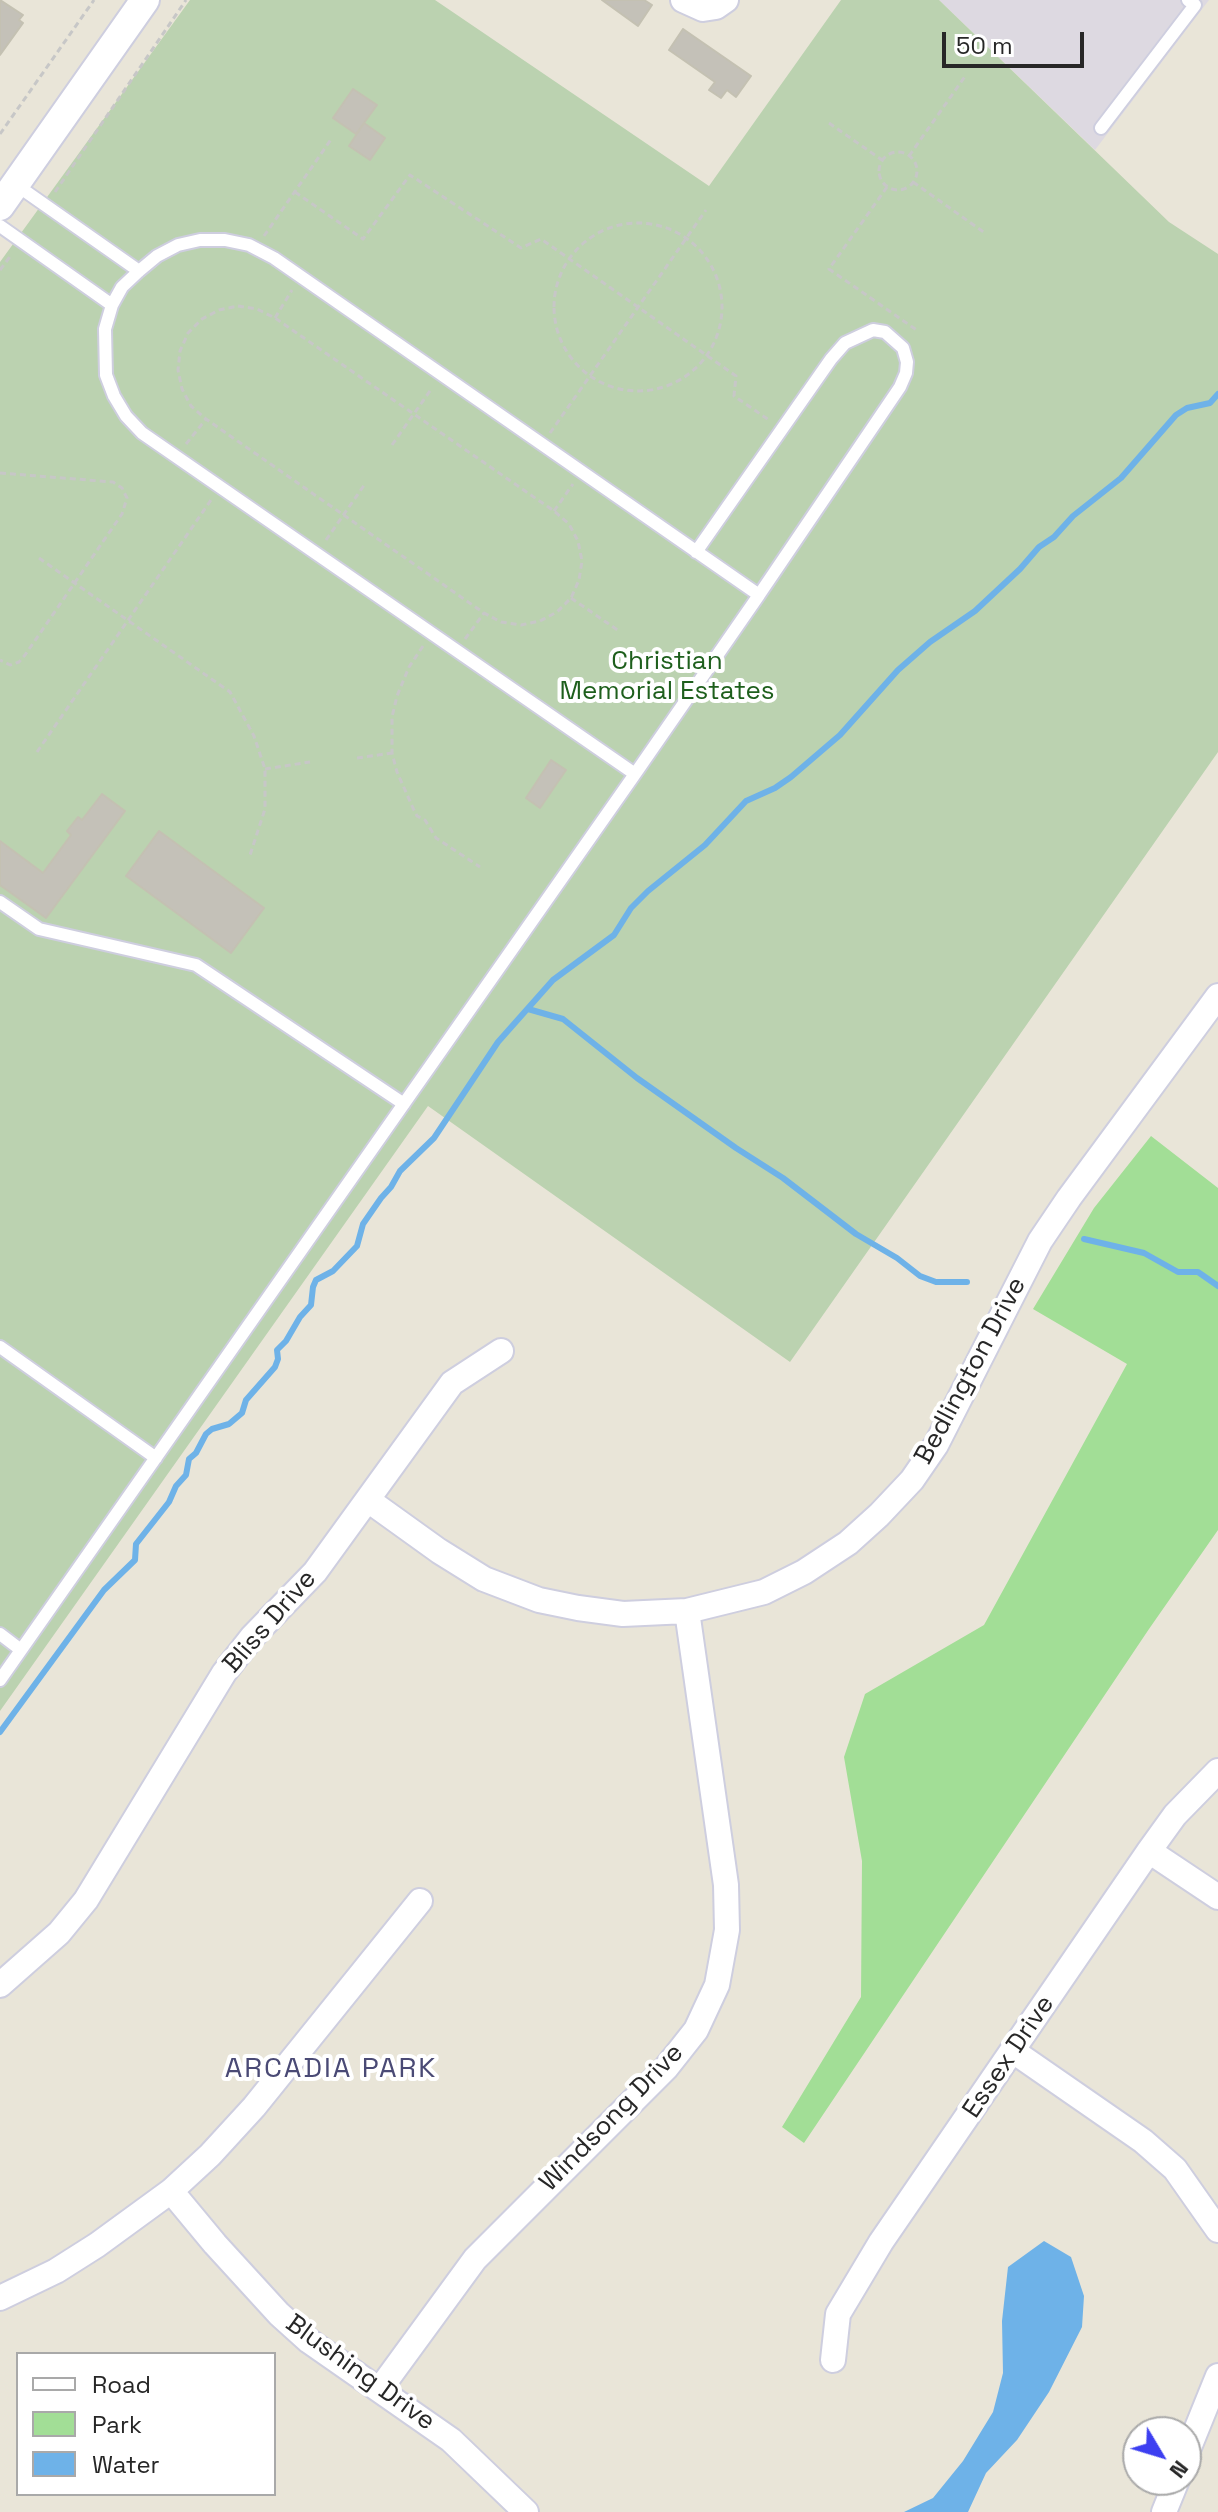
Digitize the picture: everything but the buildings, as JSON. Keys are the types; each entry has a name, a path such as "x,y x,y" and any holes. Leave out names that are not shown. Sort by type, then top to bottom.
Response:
{"street":[{"path":"8,195 145,0"},
{"path":"683,0 703,9 716,7 726,0"},
{"name":"Bedlington Drive","path":"368,1500 484,1579 539,1600 578,1608 623,1614 687,1611 764,1592 804,1572 848,1543 912,1480 936,1445 1040,1241 1218,996"},
{"name":"Bliss Drive","path":"0,1985 59,1933 86,1900 224,1673 252,1637 315,1572 452,1383 501,1351"},
{"name":"Windsong Drive","path":"380,2389 475,2259 666,2068 696,2030 717,1985 727,1930 726,1885 687,1611"},
{"name":"Essex Drive","path":"833,2360 838,2314 881,2242 1149,1851 1175,1815 1218,1771"},
{"path":"1149,1851 1218,1897"},
{"path":"0,2298 56,2271 97,2245 171,2191 210,2155 254,2107 420,1901"},
{"path":"1013,2051 1143,2141 1175,2169 1218,2230"},
{"name":"Blushing Drive","path":"171,2191 279,2314 309,2341 451,2440 526,2512"},
{"path":"1202,2416 1218,2376"}],"lane":[{"path":"1101,128 1195,5 1188,0"},
{"path":"8,195 47,206 139,271"},
{"path":"0,226 112,305"},
{"path":"635,774 142,433 126,416 106,375 105,329 112,305 122,287 157,256 178,245 200,240 225,240 255,249 759,595"},
{"path":"0,1680 759,595 900,387 907,362 903,348 885,332 873,330 845,343 696,552"},
{"path":"0,902 39,929 196,965 404,1104"},
{"path":"0,1347 156,1458"},
{"path":"0,1634 21,1650"}],"path":[{"path":"0,134 94,0"},
{"path":"47,206 186,0"},
{"path":"909,156 966,75"},
{"path":"829,123 882,160"},
{"path":"255,249 332,138"},
{"path":"899,152 909,156 917,169 913,182 899,190 887,187 879,172 882,160 899,152"},
{"path":"295,192 363,239 410,175 521,248 541,239 736,376 734,396 782,429"},
{"path":"913,182 985,233"},
{"path":"887,187 829,269 918,331"},
{"path":"542,445 706,210"},
{"path":"634,222 661,225 687,238 705,255 718,279 723,306 719,334 707,355 684,379 657,390 628,391 601,383 578,367 561,343 554,315 556,288 569,259 584,242 607,228 634,222"},
{"path":"0,270 21,241"},
{"path":"275,318 300,277"},
{"path":"238,306 257,309 275,318 569,524 578,541 582,561 579,580 571,598 557,612 540,621 521,625 501,622 343,515 191,406 182,389 178,370 180,351 188,333 202,319 219,310 238,306"},
{"path":"392,445 441,375"},
{"path":"177,456 206,419"},
{"path":"554,511 582,472"},
{"path":"0,473 106,481 118,484 126,492 126,509 19,662 10,665 0,660"},
{"path":"317,553 365,484"},
{"path":"37,752 220,487"},
{"path":"39,558 230,692 254,736 265,769 265,809 250,855"},
{"path":"571,598 619,631"},
{"path":"457,650 484,613"},
{"path":"432,633 409,667 397,696 392,717 392,753 417,816 425,820 436,838 480,867"},
{"path":"357,758 392,753"},
{"path":"265,769 310,762"}],"shaded area":[{"path":"939,0 1209,0 1095,150"}],"green space":[{"name":"Christian Memorial Estates","path":"190,0 435,0 709,186 841,0 939,0 1169,222 1218,254 1218,752 790,1362 428,1106 0,1711 0,262"},
{"path":"1151,1136 1218,1188 1218,1530 804,2143 782,2127 861,1997 862,1861 844,1757 865,1694 984,1625 1127,1364 1033,1309 1094,1208"}],"water":[{"path":"1044,2241 1071,2257 1084,2296 1082,2327 1049,2392 1017,2440 986,2473 968,2512 904,2512 933,2498 963,2461 993,2412 1003,2373 1002,2321 1008,2267"}],"waterway":[{"path":"0,1732 104,1590 135,1560 136,1544 169,1502 176,1486 186,1475 189,1459 196,1453 206,1434 229,1424 242,1413 246,1400 275,1367 277,1350 311,1305 316,1280 333,1271 357,1246 363,1224 400,1171 434,1138 498,1042 553,980 614,935 631,908 705,845 746,801 791,777 840,735 898,670 930,642 975,611 1073,516 1121,478 1176,415 1187,408 1210,403 1218,394"},
{"path":"528,1009 563,1019 637,1078 920,1276 936,1282 967,1282"},
{"path":"1084,1239 1144,1253 1178,1272 1198,1272 1218,1286"}],"district":[{"name":"ARCADIA PARK","path":"331,2069"}]}
